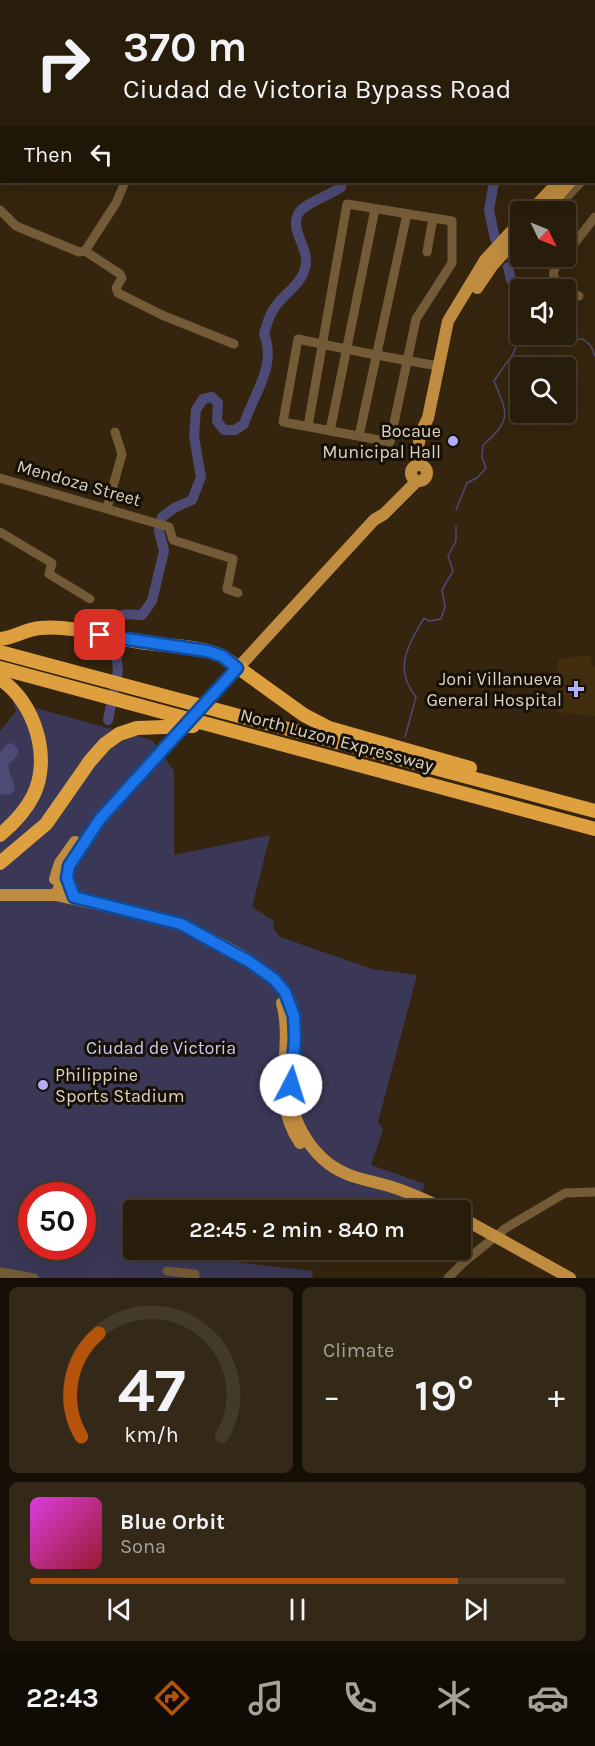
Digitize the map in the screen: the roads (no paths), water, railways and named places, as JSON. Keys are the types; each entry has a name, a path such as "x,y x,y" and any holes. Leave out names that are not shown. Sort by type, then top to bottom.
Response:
{"highway":[{"path":"0,639 10,639 37,628 55,628 207,651 222,656 304,715 329,729 493,775 524,791"},
{"name":"North Luzon Expressway","path":"0,652 595,811"},
{"name":"North Luzon Expressway","path":"0,668 595,829"},
{"path":"0,679 20,697 26,707 35,728 41,765 34,795 13,824 0,835"},
{"path":"0,863 27,843 46,824 90,761 105,744 118,734 137,728 210,725"}],"main road":[{"path":"540,201 557,183"},
{"path":"553,201 569,183"},
{"path":"36,894 64,865 100,819 374,520 378,510 417,472 430,429 428,418 445,340 488,263 510,242"},
{"path":"53,895 64,865"},
{"path":"64,865 74,897"},
{"path":"0,895 36,894 74,897 133,911 165,921 177,930 248,965 277,993 290,1016 283,1086 284,1102 290,1124 324,1169 343,1181 389,1195 419,1200"},
{"path":"471,1223 570,1278"}],"street":[{"path":"85,251 116,203 124,183"},
{"path":"563,201 580,183"},
{"path":"308,426 321,344 347,204 452,221 452,262 416,319 407,360 390,442 284,422 298,339 321,344 347,348 376,354 407,360 438,366"},
{"path":"330,431 375,209"},
{"path":"0,210 16,226 79,252 85,251 121,275 116,288 118,292 162,315 234,344"},
{"path":"359,436 407,214"},
{"path":"576,240 595,217"},
{"path":"427,252 434,218"},
{"path":"107,508 122,454 116,432"},
{"name":"Mendoza Street","path":"0,478 167,526 173,540 233,559 227,589 238,593"},
{"path":"0,532 52,563 49,574 90,599"},
{"path":"447,1278 496,1236 565,1193 595,1192"},
{"path":"167,1271 195,1274 195,1278"},
{"path":"1,1278 2,1272 34,1278"}],"waterway":[{"path":"108,720 118,671 113,624 123,615 142,615 152,601 164,551 159,531 162,517 174,508 192,500 201,477 194,437 196,410 203,399 212,397 218,403 217,421 224,430 235,430 244,424 266,368 268,357 264,334 268,320 276,306 297,283 304,271 306,257 296,226 298,214 306,206 337,190 342,183"},
{"path":"494,183 489,210 495,239"},
{"path":"508,267 511,279"},
{"path":"456,510 467,483 478,477 486,468 482,457 483,445 503,422 504,409 494,381 514,352 520,335 541,342 583,339 591,346 595,356"},
{"path":"405,737 416,697 405,676 405,657 424,618 429,621 441,619 445,607 442,590 453,571 448,556 456,541 456,526"}],"place":[{"name":"Bocaue Municipal Hall","path":"453,441"},
{"name":"Joni Villanueva General Hospital","path":"576,689"},
{"name":"Philippine Sports Stadium","path":"43,1085"}],"park label":[{"name":"Ciudad de Victoria","path":"161,1048"}]}
